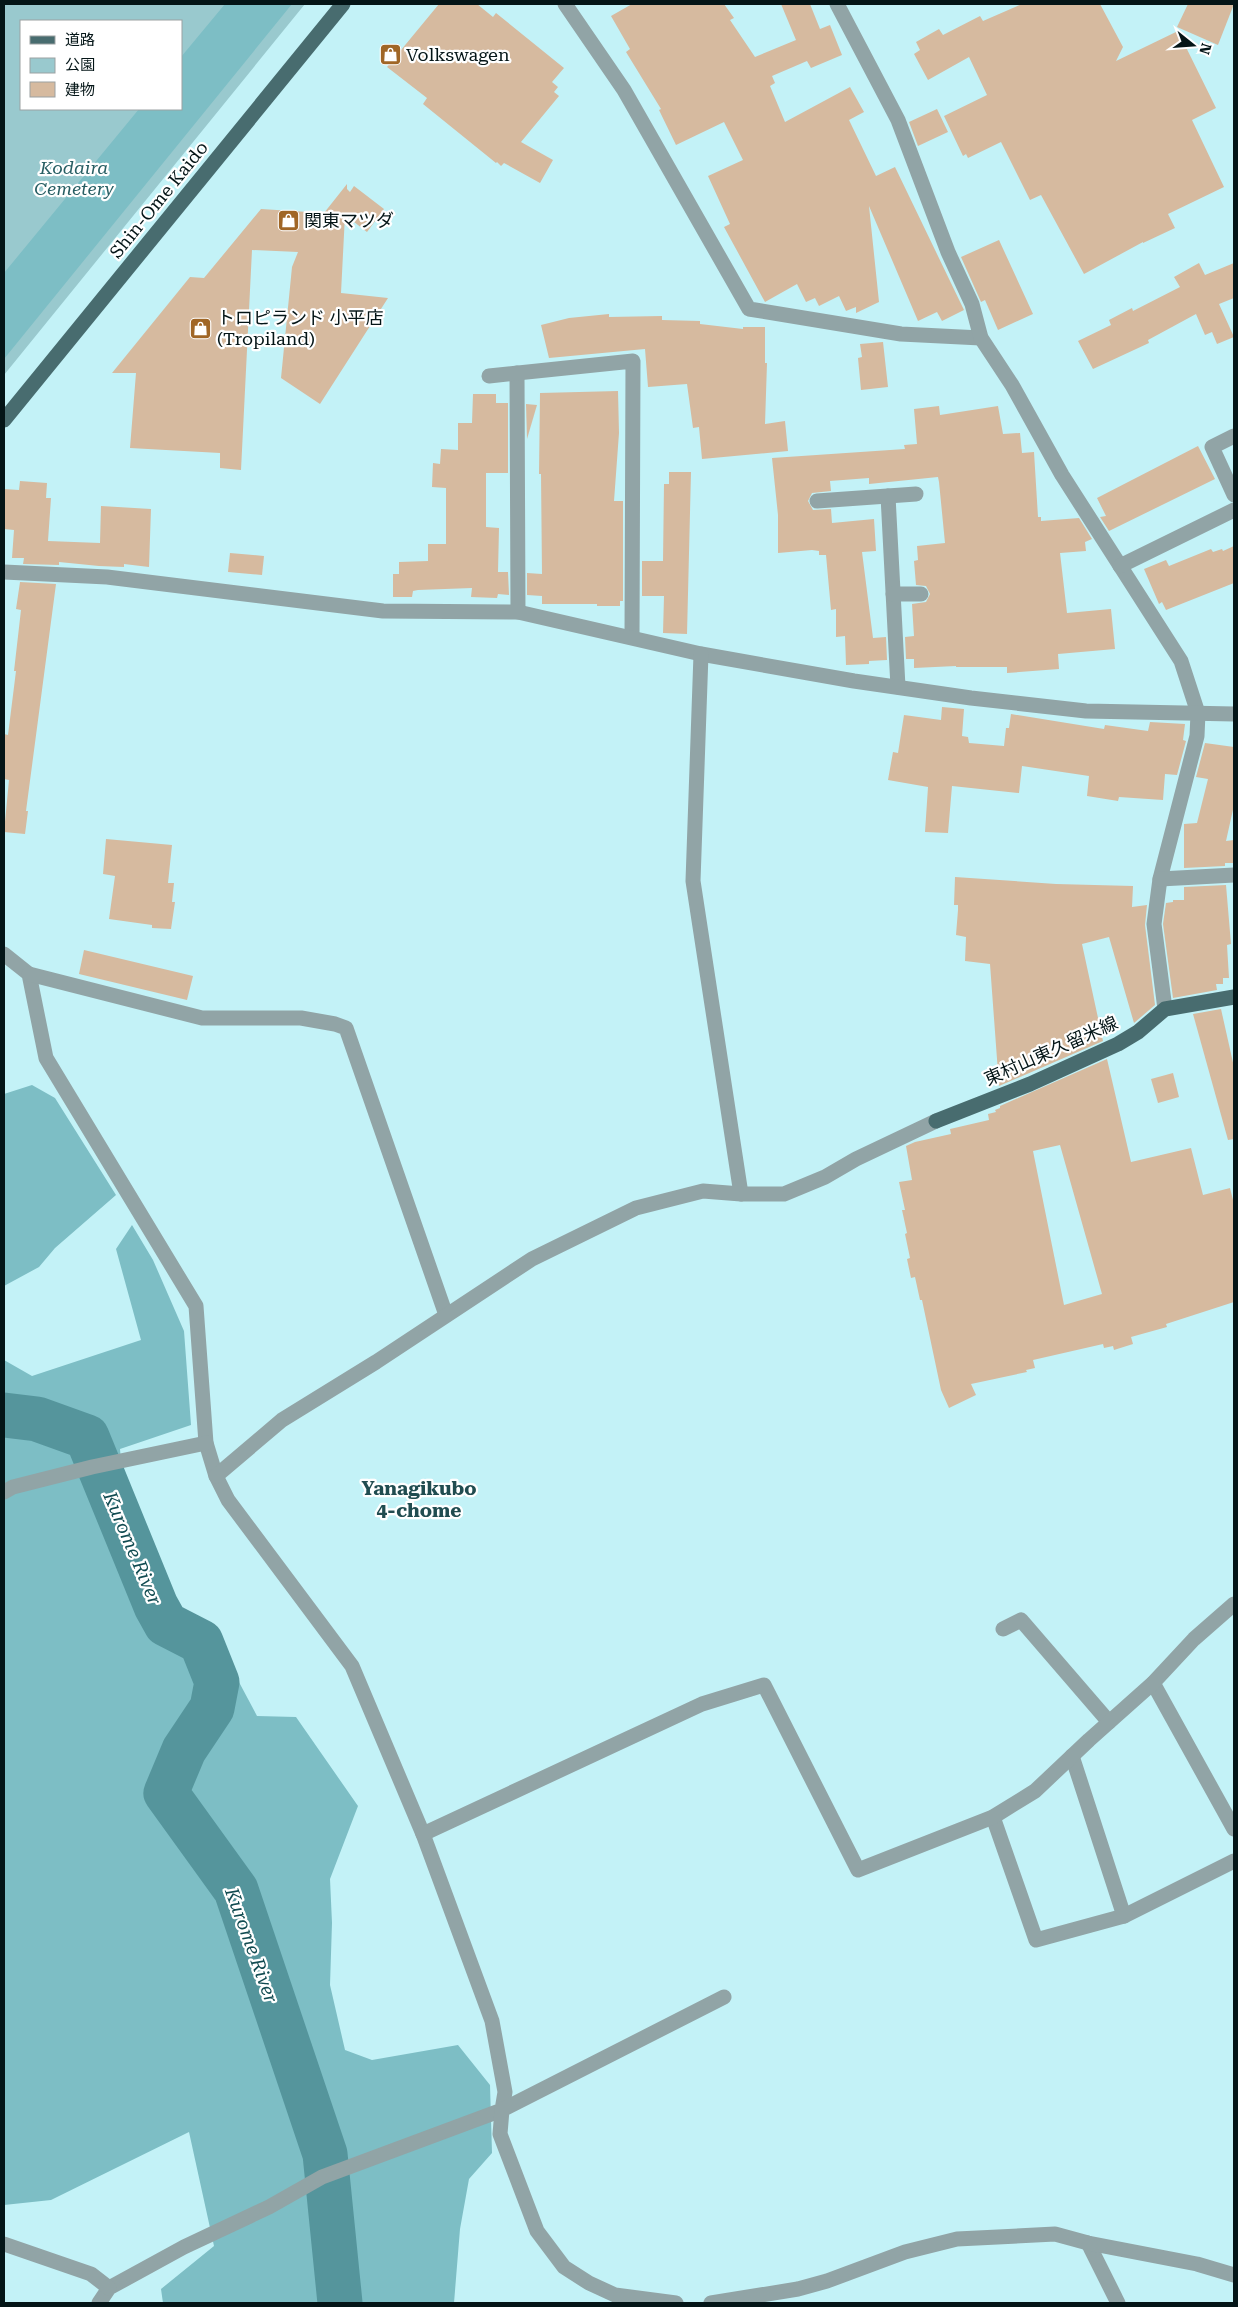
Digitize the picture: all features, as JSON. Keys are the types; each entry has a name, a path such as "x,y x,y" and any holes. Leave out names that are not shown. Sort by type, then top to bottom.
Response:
{"main road":[{"name":"Shin-Ome Kaido","path":"4,420 344,4"},
{"path":"1165,1009 1234,998"},
{"name":"東村山東久留米線","path":"936,1121 1030,1084 1118,1044 1138,1032 1165,1009"}],"street":[{"path":"565,4 624,90 749,309 901,334 981,338"},
{"path":"837,4 898,120 948,252 972,304 981,338 1012,385 1062,475 1181,661 1198,713 1197,736 1160,879 1154,924 1165,1009"},
{"path":"490,376 633,361 632,637"},
{"path":"517,373 518,612"},
{"path":"1234,436 1212,447 1234,495"},
{"path":"817,501 916,494"},
{"path":"888,496 898,688"},
{"path":"1120,566 1234,510"},
{"path":"4,572 107,577 383,611 518,612 701,654 898,688 1086,711 1234,714"},
{"path":"893,594 921,594"},
{"path":"701,654 693,881 741,1194"},
{"path":"1160,879 1234,875"},
{"path":"4,954 29,974 202,1018 301,1018 335,1024 346,1028 446,1315"},
{"path":"29,974 46,1058 196,1306 206,1443 216,1476 228,1500 352,1666 423,1834 492,2021 505,2092 500,2134 537,2231 564,2267 589,2283 615,2295 676,2303"},
{"path":"216,1476 282,1420 532,1259 636,1208 678,1195 703,1191 741,1194 784,1194 825,1177 856,1159 936,1121"},
{"path":"4,1492 97,1466 206,1443"},
{"path":"423,1834 702,1704 764,1685 858,1870 993,1817 1035,1792 1153,1683 1194,1639 1234,1604"},
{"path":"1003,1629 1021,1620 1109,1722"},
{"path":"1153,1683 1234,1829"},
{"path":"1072,1756 1124,1916"},
{"path":"993,1817 1036,1940 1124,1916 1234,1861"},
{"path":"99,2303 109,2288 184,2247 269,2207 330,2174 502,2110 724,1997"},
{"path":"710,2303 798,2290 905,2252 957,2239 1055,2234 1088,2244 1197,2264 1234,2275"},
{"path":"4,2244 91,2274 109,2288"},
{"path":"1088,2244 1118,2303"}],"green space":[{"name":"Kodaira Cemetery","path":"4,4 305,4 4,375"}],"shaded area":[{"path":"225,4 292,4 4,359 4,273 138,110 182,110 182,56"},
{"path":"32,1085 55,1098 116,1195 55,1248 39,1267 4,1286 4,1094"},
{"path":"132,1225 153,1260 184,1331 191,1425 120,1449 122,1473 174,1613 224,1654 257,1716 296,1717 358,1806 330,1879 332,1923 330,1985 345,2050 372,2060 458,2045 490,2085 492,2153 469,2179 460,2229 454,2303 163,2303 161,2289 214,2246 189,2132 51,2200 4,2205 4,1360 32,1376 141,1340 116,1249"}],"building":[{"path":"439,4 477,4 493,17 496,13 564,68 552,82 558,87 554,92 559,96 521,142 553,160 540,183 504,163 501,166 496,163 423,104 427,98 387,67"},
{"path":"632,4 724,4 734,18 730,20 755,57 796,40 781,4 810,4 820,29 830,25 842,55 811,68 807,61 772,76 775,83 770,86 785,122 850,87 864,112 849,120 876,176 895,167 964,310 942,321 937,312 918,321 869,206 879,302 856,313 856,307 846,311 839,296 819,306 815,298 806,302 797,284 765,302 724,227 730,224 708,176 743,160 724,122 676,145 659,110 661,109 626,52 630,49 611,16"},
{"path":"1022,4 1100,4 1123,47 1116,61 1178,31 1216,108 1192,120 1224,187 1168,214 1175,228 1143,242 1084,274 1041,195 1030,200 1001,142 968,158 966,154 963,156 944,116 987,95 969,57 928,80 914,54 920,50 916,42 939,29 943,35 980,16 983,21"},
{"path":"1188,4 1234,4 1218,45 1177,27"},
{"path":"937,109 948,132 918,146 909,122"},
{"path":"347,184 347,189 350,192 354,186 384,209 367,232 345,215 341,293 388,298 320,404 281,378 292,267 298,252 252,250 241,470 220,468 220,453 130,448 136,373 112,373 190,277 204,278 261,209 324,213"},
{"path":"999,240 1033,314 998,330 985,300 981,302 961,257"},
{"path":"1199,263 1205,275 1234,263 1234,298 1219,304 1234,337 1217,344 1212,332 1205,335 1196,314 1148,340 1149,343 1093,369 1078,341 1111,325 1109,320 1132,308 1133,311 1180,287 1174,277"},
{"path":"609,314 609,317 662,316 662,320 700,321 700,324 743,329 743,327 765,327 765,363 767,363 765,424 785,421 788,451 702,459 699,427 693,428 687,384 648,387 645,349 549,358 541,325 569,318"},
{"path":"883,342 888,387 861,390 858,358 862,357 860,344"},
{"path":"618,391 619,433 614,501 623,501 623,601 620,601 620,606 542,604 542,596 527,595 527,573 542,574 541,474 539,474 540,393"},
{"path":"473,394 496,394 496,403 508,403 508,473 486,473 486,527 499,528 498,572 508,572 509,595 498,594 497,598 471,597 472,588 418,590 413,591 412,597 393,597 393,574 399,574 399,562 428,561 428,544 446,544 446,488 432,487 433,463 440,464 441,449 458,450 458,423 472,423"},
{"path":"526,404 537,405 527,439"},
{"path":"939,406 940,415 998,406 1003,434 1020,433 1022,453 1034,452 1038,517 1041,517 1041,521 1079,518 1092,539 1085,542 1086,551 1060,553 1067,613 1111,609 1115,649 1058,654 1059,669 1007,673 1007,667 956,666 914,668 914,659 906,659 905,637 914,636 912,604 926,602 930,594 926,586 916,585 914,561 918,560 917,546 945,543 938,477 869,484 869,478 830,481 831,491 812,493 808,501 813,510 831,509 832,523 874,519 876,551 862,552 873,638 886,637 887,660 869,661 869,664 846,665 845,636 836,637 836,609 831,610 826,555 819,555 819,551 812,550 778,553 778,515 772,458 905,449 904,445 917,444 914,409"},
{"path":"1198,446 1215,479 1109,531 1100,517 1106,516 1097,498"},
{"path":"669,472 691,472 687,634 663,633 664,596 642,596 642,561 663,561 664,484 669,484"},
{"path":"20,481 47,483 46,498 51,498 48,541 100,543 101,506 151,509 149,567 124,564 124,567 99,566 59,562 59,565 23,564 24,558 12,558 14,530 4,529 4,489 19,490"},
{"path":"1234,546 1234,583 1166,610 1162,602 1159,604 1144,569 1166,560 1169,566 1211,549 1213,552 1222,549 1223,551"},
{"path":"230,553 264,556 262,575 228,572"},
{"path":"20,582 56,584 26,811 28,811 25,834 4,832 9,780 4,779 4,734 8,735 16,671 14,671 21,610 16,609"},
{"path":"942,707 964,709 962,736 968,737 969,743 1004,746 1006,728 1009,728 1011,714 1104,729 1105,725 1148,731 1150,722 1185,724 1183,740 1186,741 1177,775 1165,774 1163,800 1119,797 1118,801 1087,796 1089,776 1022,766 1019,793 952,786 948,833 925,832 928,787 888,780 893,752 898,753 904,715 941,720"},
{"path":"1205,743 1234,747 1234,805 1226,841 1234,840 1234,863 1225,863 1225,866 1184,868 1184,824 1197,823 1208,779 1196,777"},
{"path":"106,839 172,845 168,883 174,883 172,902 175,902 171,929 152,928 152,925 109,919 115,876 103,874"},
{"path":"955,877 1056,884 1133,886 1132,907 1147,905 1145,925 1155,1005 1134,1023 1109,937 1082,944 1103,1041 999,1086 990,964 965,961 966,937 956,935 958,905 954,905"},
{"path":"1226,885 1231,944 1227,945 1229,978 1223,978 1223,984 1216,984 1217,990 1173,998 1163,924 1166,903 1173,902 1173,900 1184,900 1184,887"},
{"path":"84,950 193,976 187,1000 79,974"},
{"path":"1221,1009 1234,1067 1234,1139 1228,1140 1193,1014"},
{"path":"1107,1059 1131,1162 1191,1148 1203,1195 1230,1188 1234,1204 1234,1302 1166,1324 1167,1327 1131,1337 1133,1344 1114,1350 1113,1346 1104,1348 1103,1344 1033,1360 1035,1368 1026,1370 1027,1372 971,1384 976,1395 949,1408 941,1390 922,1300 920,1300 915,1277 911,1278 907,1259 910,1258 905,1234 907,1233 902,1210 905,1210 899,1182 912,1180 906,1146 915,1142 951,1134 950,1129 989,1120 988,1114 996,1112 995,1110 1000,1108 1000,1106","holes":["1060,1145 1102,1294 1064,1305 1033,1151"]},
{"path":"1173,1073 1179,1097 1158,1103 1151,1079"}],"waterway":[{"name":"Kurome River","path":"4,1415 37,1419 87,1437 156,1606 166,1624 201,1642 217,1682 212,1708 184,1750 166,1793 236,1890 325,2154 340,2303"}],"place":[{"name":"Volkswagen","path":"390,55"},
{"name":"関東マツダ","path":"288,221"},
{"name":"トロピランド 小平店 (Tropiland)","path":"201,328"}],"district":[{"name":"Yanagikubo 4-chome","path":"419,1499"}]}
